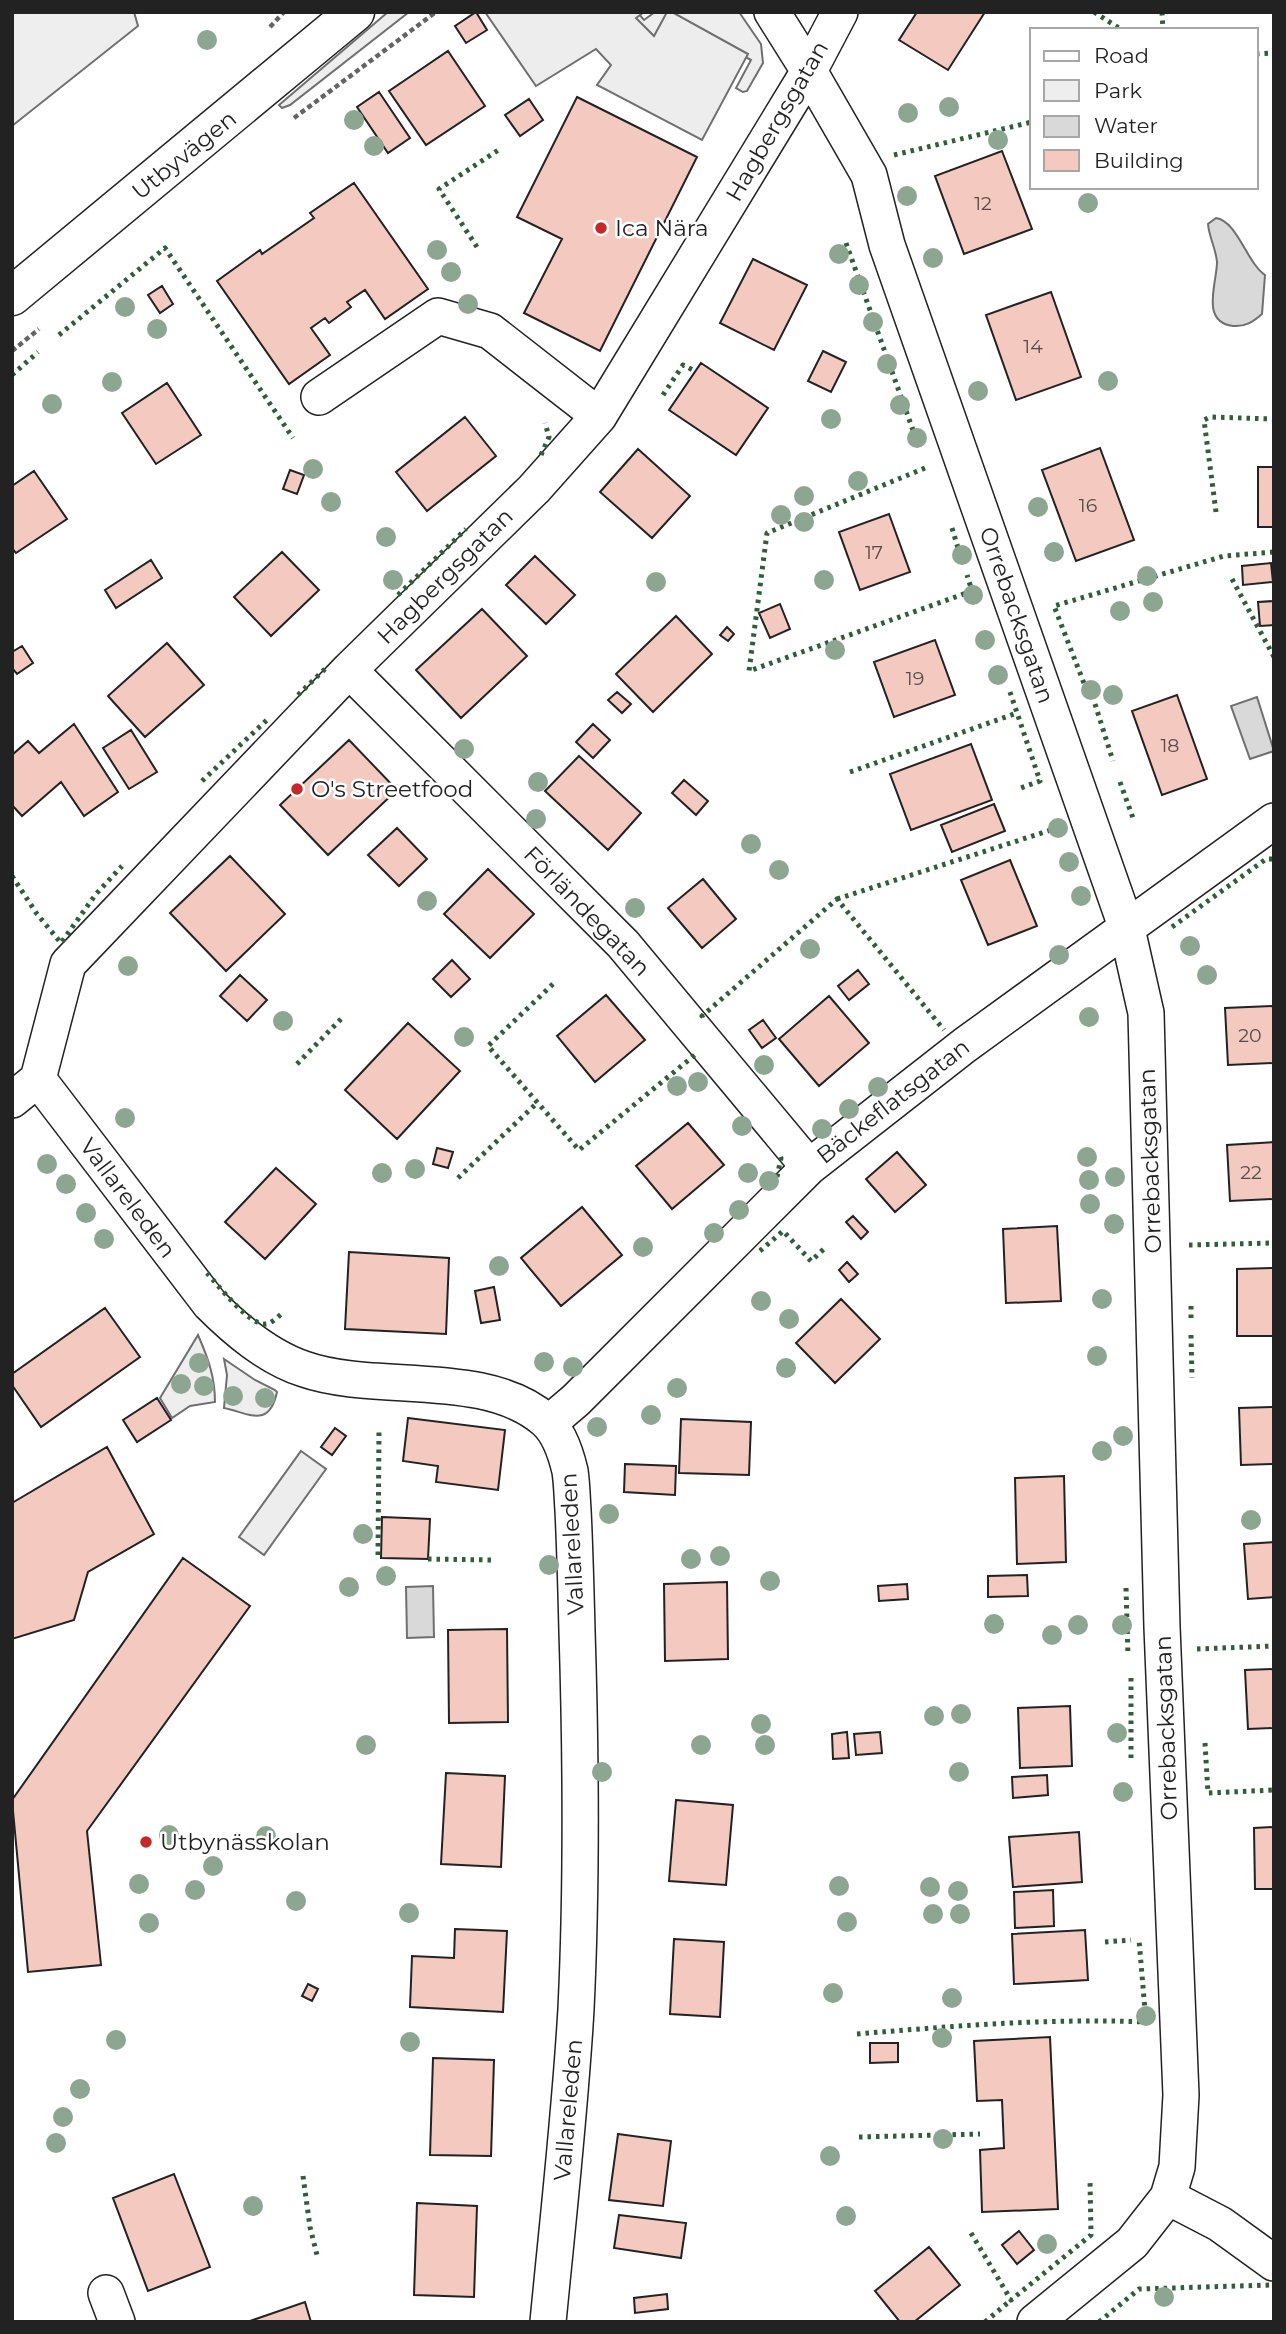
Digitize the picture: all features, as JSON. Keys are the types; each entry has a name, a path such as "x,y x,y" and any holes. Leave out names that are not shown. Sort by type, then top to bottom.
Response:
{"street":[{"name":"Utbyvägen","path":"12,296 355,12"},
{"name":"Orrebacksgatan","path":"772,12 869,175 887,245 1128,929 1146,1013 1162,1627 1181,2095 1177,2167 1168,2197 1132,2243 1035,2322"},
{"name":"Hagbergsgatan","path":"25,1090 68,964 349,670 534,489 599,416 809,71 840,12"},
{"path":"319,397 438,316 490,331 599,416"},
{"name":"Förländegatan","path":"349,670 623,944 809,1167"},
{"name":"Bäckeflatsgatan","path":"549,1423 576,1400 809,1167 965,1045 1274,821"},
{"name":"Vallareleden","path":"25,1090 239,1333 304,1370 351,1379 407,1382 481,1392 527,1406 549,1423 563,1448 570,1472 573,1514 578,1666 579,1890 576,2008 548,2322"},
{"path":"1168,2197 1220,2224 1274,2263"}],"path":[{"path":"289,122 436,12"},
{"path":"12,351 44,324"}],"green space":[{"path":"12,12 134,12 138,26 12,126"},
{"path":"388,12 409,12 290,105 282,108 279,105"},
{"path":"637,12 644,20 655,12 739,12 761,44 763,63 747,91 743,92 736,88 751,60 669,16 657,40 631,27"},
{"path":"198,1335 210,1368 215,1402 190,1406 172,1418 160,1398"},
{"path":"224,1359 277,1392 269,1411 257,1416 224,1408 227,1375"}],"shaded area":[{"path":"485,12 644,12 636,18 654,36 667,12 672,12 748,54 702,140 597,85 611,65 596,49 536,86"},
{"path":"301,1451 326,1469 264,1555 239,1537"}],"water":[{"path":"1216,218 1230,226 1265,275 1262,314 1245,325 1223,323 1213,310 1217,262 1208,224"},
{"path":"1257,697 1274,751 1250,759 1231,706"},
{"path":"433,1586 434,1637 407,1638 406,1587"}],"building":[{"path":"476,12 487,30 466,43 455,26"},
{"path":"917,12 985,12 948,70 899,40"},
{"path":"448,51 485,106 426,145 389,91"},
{"path":"379,92 410,138 388,153 357,107"},
{"name":"Ica Nära","path":"577,97 697,157 600,351 524,313 562,239 517,217"},
{"path":"529,99 543,120 520,136 505,115"},
{"path":"1002,151 1032,229 964,254 935,176"},
{"path":"354,183 428,289 385,319 365,290 347,302 351,307 329,323 325,318 311,328 330,355 289,384 217,281 260,250 262,254 314,218 310,213"},
{"path":"753,259 807,285 774,350 720,323"},
{"path":"162,286 173,304 160,313 148,295"},
{"path":"1051,292 1081,377 1016,400 986,315"},
{"path":"823,351 846,362 831,392 808,381"},
{"path":"701,363 768,408 736,455 669,410"},
{"path":"167,383 201,435 156,464 122,413"},
{"path":"465,417 496,456 427,511 396,472"},
{"path":"1100,448 1134,540 1076,561 1042,470"},
{"path":"638,449 690,496 652,538 600,492"},
{"path":"1258,467 1274,467 1274,527 1258,527"},
{"path":"290,470 304,475 297,494 283,489"},
{"path":"34,471 67,519 16,553 12,548 12,486"},
{"path":"889,514 910,572 860,590 839,532"},
{"path":"282,552 319,590 271,636 234,597"},
{"path":"535,556 575,595 546,624 506,585"},
{"path":"151,560 162,578 116,608 105,590"},
{"path":"1271,563 1273,582 1243,585 1242,566"},
{"path":"1274,601 1274,625 1260,626 1258,602"},
{"path":"780,604 790,629 770,638 759,613"},
{"path":"482,609 527,656 461,718 416,670"},
{"path":"676,616 712,654 653,712 616,674"},
{"path":"727,627 734,634 728,641 720,635"},
{"path":"935,640 955,695 894,717 874,662"},
{"path":"167,643 204,685 145,737 108,696"},
{"path":"22,646 33,663 17,674 12,668 12,652"},
{"path":"617,692 631,704 622,713 608,700"},
{"path":"1177,695 1207,779 1162,795 1132,711"},
{"path":"74,724 118,792 84,816 61,782 22,816 12,805 12,755 28,741 39,753"},
{"path":"593,724 610,740 593,758 576,742"},
{"path":"131,730 157,772 129,789 103,748"},
{"path":"349,740 397,790 328,855 280,805"},
{"path":"971,744 992,800 911,830 890,774"},
{"path":"579,756 641,813 608,850 545,791"},
{"path":"684,780 708,801 696,815 672,793"},
{"path":"994,804 1005,831 952,852 941,825"},
{"path":"397,828 427,859 399,886 368,855"},
{"path":"230,856 285,914 226,971 170,913"},
{"path":"1010,860 1037,926 988,945 961,880"},
{"path":"488,869 534,914 490,958 444,914"},
{"path":"703,879 736,919 702,948 668,908"},
{"path":"452,960 470,979 451,997 433,979"},
{"path":"858,970 869,984 849,1000 838,986"},
{"path":"240,975 267,1000 247,1021 220,996"},
{"path":"606,995 645,1040 595,1082 557,1036"},
{"path":"829,996 869,1043 819,1086 779,1039"},
{"path":"1274,1006 1274,1063 1228,1065 1225,1008"},
{"path":"763,1020 776,1038 762,1048 749,1030"},
{"path":"408,1023 460,1071 397,1139 345,1090"},
{"path":"688,1123 724,1165 672,1209 636,1166"},
{"path":"1274,1142 1274,1199 1230,1201 1227,1145"},
{"path":"437,1148 453,1152 448,1168 433,1164"},
{"path":"897,1152 926,1185 895,1212 866,1179"},
{"path":"276,1168 316,1204 265,1259 225,1222"},
{"path":"582,1207 622,1255 561,1306 521,1258"},
{"path":"853,1216 868,1232 861,1239 846,1222"},
{"path":"1057,1226 1061,1301 1006,1303 1003,1229"},
{"path":"349,1252 449,1258 446,1334 345,1329"},
{"path":"847,1262 858,1274 849,1282 839,1270"},
{"path":"1274,1268 1274,1336 1237,1336 1237,1269"},
{"path":"494,1287 500,1320 481,1323 475,1291"},
{"path":"841,1299 880,1339 835,1383 796,1343"},
{"path":"105,1308 140,1357 41,1427 12,1385 12,1374"},
{"path":"157,1398 171,1420 137,1442 123,1420"},
{"path":"1274,1407 1274,1464 1241,1465 1239,1408"},
{"path":"408,1418 505,1430 498,1490 436,1482 438,1466 403,1461"},
{"path":"681,1419 751,1422 749,1475 679,1473"},
{"path":"335,1428 346,1436 332,1455 321,1447"},
{"path":"107,1447 154,1534 88,1572 74,1620 12,1639 12,1503"},
{"path":"625,1464 676,1466 675,1495 624,1492"},
{"path":"1064,1476 1066,1562 1017,1564 1015,1478"},
{"path":"382,1517 430,1519 428,1559 381,1558"},
{"path":"1274,1542 1274,1597 1248,1599 1244,1544"},
{"path":"183,1558 250,1606 87,1831 101,1965 28,1972 12,1800"},
{"path":"1027,1575 1028,1596 988,1597 988,1576"},
{"path":"727,1582 728,1659 665,1661 664,1584"},
{"path":"907,1584 908,1599 879,1601 878,1586"},
{"path":"507,1629 508,1722 449,1723 448,1630"},
{"path":"1274,1669 1274,1728 1248,1729 1245,1670"},
{"path":"1070,1706 1072,1766 1020,1768 1018,1708"},
{"path":"847,1732 849,1758 833,1759 832,1734"},
{"path":"880,1732 882,1753 856,1755 854,1734"},
{"path":"446,1773 505,1776 501,1867 441,1864"},
{"path":"1047,1775 1048,1795 1013,1798 1012,1777"},
{"path":"676,1800 733,1805 726,1885 669,1881"},
{"path":"1274,1827 1274,1889 1255,1889 1254,1828"},
{"path":"1079,1832 1082,1882 1013,1887 1009,1837"},
{"path":"1053,1890 1054,1926 1015,1928 1014,1892"},
{"path":"455,1929 507,1931 503,2012 410,2007 412,1956 454,1958"},
{"path":"1085,1930 1088,1980 1014,1984 1012,1934"},
{"path":"674,1939 724,1942 720,2017 670,2014"},
{"path":"308,1984 318,1989 312,2001 302,1996"},
{"path":"1050,2037 1058,2209 982,2212 980,2150 1004,2148 1002,2100 977,2101 974,2041"},
{"path":"870,2043 898,2043 898,2062 870,2063"},
{"path":"433,2058 494,2060 491,2156 430,2155"},
{"path":"618,2134 671,2141 663,2206 609,2200"},
{"path":"174,2174 210,2267 148,2291 113,2198"},
{"path":"417,2203 477,2206 474,2297 414,2295"},
{"path":"619,2215 686,2223 681,2258 614,2248"},
{"path":"1019,2231 1034,2250 1017,2264 1002,2245"},
{"path":"929,2247 960,2285 914,2322 900,2322 875,2291"},
{"path":"667,2294 668,2309 635,2313 634,2298"},
{"path":"305,2302 311,2322 250,2322 250,2321"}],"hedge":[{"path":"1094,12 1119,28"},
{"path":"1162,12 1163,28"},
{"path":"1258,54 1273,53"},
{"path":"894,155 1030,122"},
{"path":"477,247 439,189 500,149"},
{"path":"846,243 919,447"},
{"path":"59,335 165,248 293,438"},
{"path":"12,375 38,352"},
{"path":"663,395 683,365 695,371"},
{"path":"1216,512 1204,420 1210,417 1274,419"},
{"path":"541,455 549,437 545,423"},
{"path":"925,468 767,533 749,671 972,591 967,575"},
{"path":"952,528 961,558"},
{"path":"398,595 466,529"},
{"path":"1087,691 1054,606 1224,556 1274,552"},
{"path":"1232,579 1274,657"},
{"path":"298,695 328,666"},
{"path":"1010,692 1040,781 1018,789"},
{"path":"1095,704 1113,761"},
{"path":"850,772 1017,713"},
{"path":"202,781 270,717"},
{"path":"1120,782 1133,818"},
{"path":"837,899 1054,829"},
{"path":"1172,927 1266,859 1274,859"},
{"path":"12,876 37,914 61,943 96,894 122,866"},
{"path":"703,1017 837,899 944,1030"},
{"path":"553,984 488,1046 579,1150 696,1054 695,1052"},
{"path":"297,1064 341,1019"},
{"path":"458,1178 537,1103"},
{"path":"777,1177 781,1158 779,1153"},
{"path":"760,1251 783,1231 811,1261 826,1247"},
{"path":"1189,1245 1274,1243"},
{"path":"207,1273 234,1303 258,1323 270,1323 284,1312"},
{"path":"1191,1306 1191,1320"},
{"path":"1191,1335 1192,1378"},
{"path":"378,1555 379,1431"},
{"path":"428,1559 491,1560"},
{"path":"1126,1588 1128,1656"},
{"path":"1197,1649 1274,1646"},
{"path":"1131,1678 1131,1763"},
{"path":"1205,1743 1208,1793 1274,1790"},
{"path":"1105,1942 1131,1940"},
{"path":"857,2034 1038,2022 1146,2022 1139,1940"},
{"path":"859,2137 980,2134"},
{"path":"303,2176 317,2255"},
{"path":"971,2233 1011,2300 1091,2235 1090,2180"},
{"path":"1099,2322 1139,2289 1270,2285"},
{"path":"985,2322 1011,2300"}],"place":[{"name":"Ica Nära","path":"601,228"},
{"name":"O's Streetfood","path":"297,789"},
{"name":"Utbynässkolan","path":"146,1842"}]}
